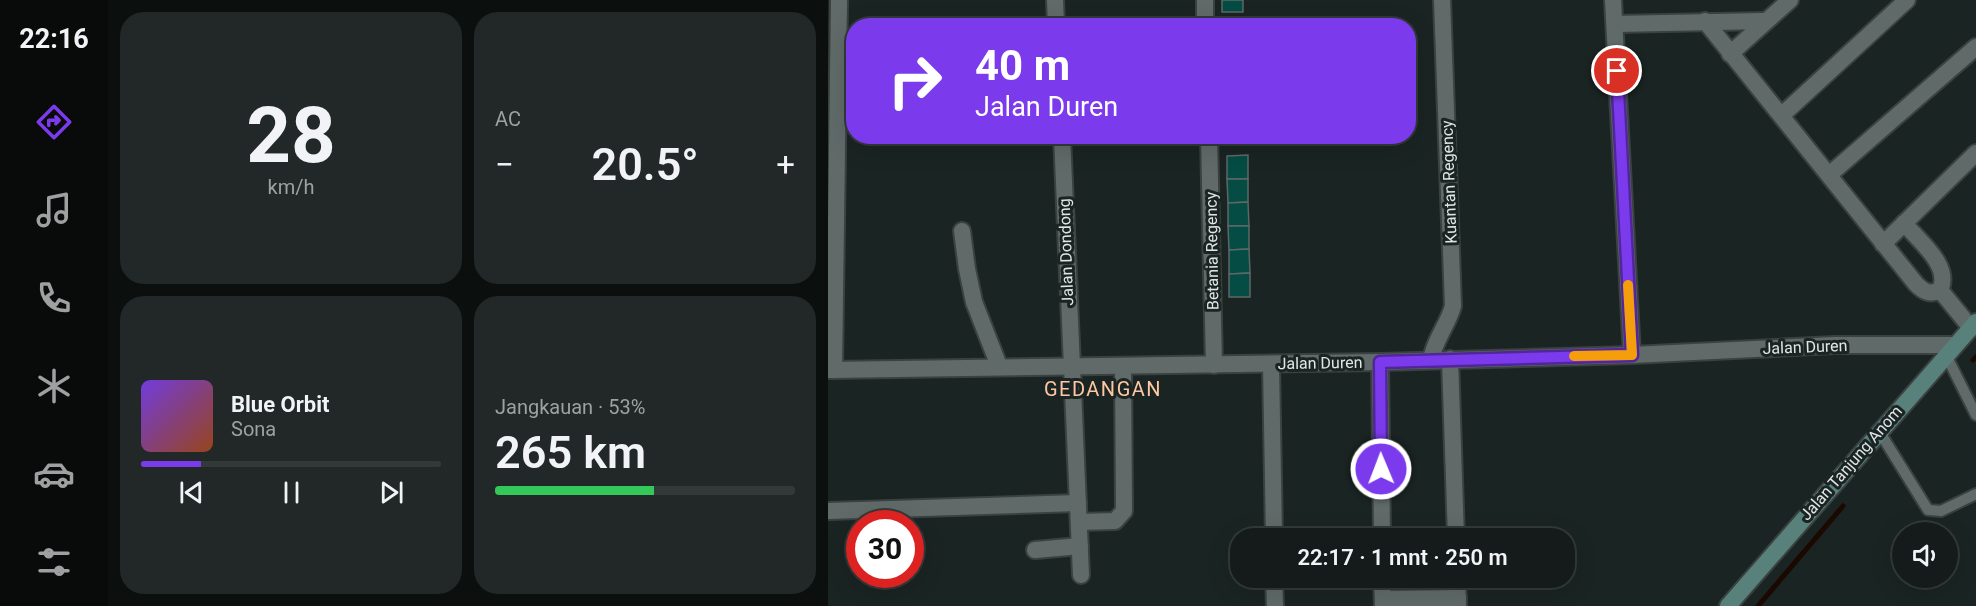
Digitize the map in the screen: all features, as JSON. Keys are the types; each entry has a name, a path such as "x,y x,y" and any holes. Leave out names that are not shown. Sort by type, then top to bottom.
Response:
{"main road":[{"name":"Jalan Tanjung Anom","path":"1728,606 1950,350 1974,326"}],"street":[{"path":"831,370 840,130 839,0"},
{"path":"1055,0 1056,18"},
{"path":"1205,0 1205,18"},
{"name":"Kuantan Regency","path":"1431,360 1433,349 1445,329 1453,306 1442,0"},
{"path":"1613,0 1632,355"},
{"path":"1730,54 1790,0"},
{"path":"1782,115 1907,0"},
{"path":"1705,21 1924,291 1932,293 1940,290 1944,279 1941,267 1904,224"},
{"path":"1615,24 1765,21"},
{"path":"1829,176 1976,47"},
{"name":"Jalan Dondong","path":"1062,144 1081,575"},
{"name":"Betania Regency","path":"1209,144 1214,365"},
{"path":"1883,243 1976,153"},
{"path":"962,231 974,302 999,366"},
{"path":"1940,290 1974,326"},
{"name":"Jalan Duren","path":"831,370 1380,362 1632,355 1835,345 1950,350"},
{"path":"1450,359 1456,528"},
{"path":"1380,362 1382,528"},
{"path":"1271,364 1274,528"},
{"path":"1079,522 1115,521 1124,511 1123,366"},
{"path":"828,511 1078,503"},
{"path":"1035,550 1080,546"},
{"path":"1274,588 1275,606"},
{"path":"1382,588 1383,603 1458,602"}],"lane":[{"path":"1950,350 1976,416"},
{"path":"1880,431 1928,510 1941,511 1976,494"}],"building":[{"path":"1222,0 1243,0 1243,12 1222,12"},
{"path":"1248,155 1248,179 1227,179 1227,156"},
{"path":"1227,179 1248,179 1248,202 1228,203"},
{"path":"1248,202 1249,226 1228,226 1228,203"},
{"path":"1228,226 1249,226 1249,249 1229,250"},
{"path":"1249,249 1250,273 1229,274 1229,250"},
{"path":"1250,273 1250,297 1229,297 1229,274"}],"waterway":[{"path":"1973,360 1976,357"},
{"path":"1758,606 1843,506"}],"slow traffic":[{"path":"1574,356 1632,355 1628,285"}],"district":[{"name":"GEDANGAN","path":"1103,389"}],"route":[{"path":"1381,469 1380,362 1632,355 1617,71"}]}
